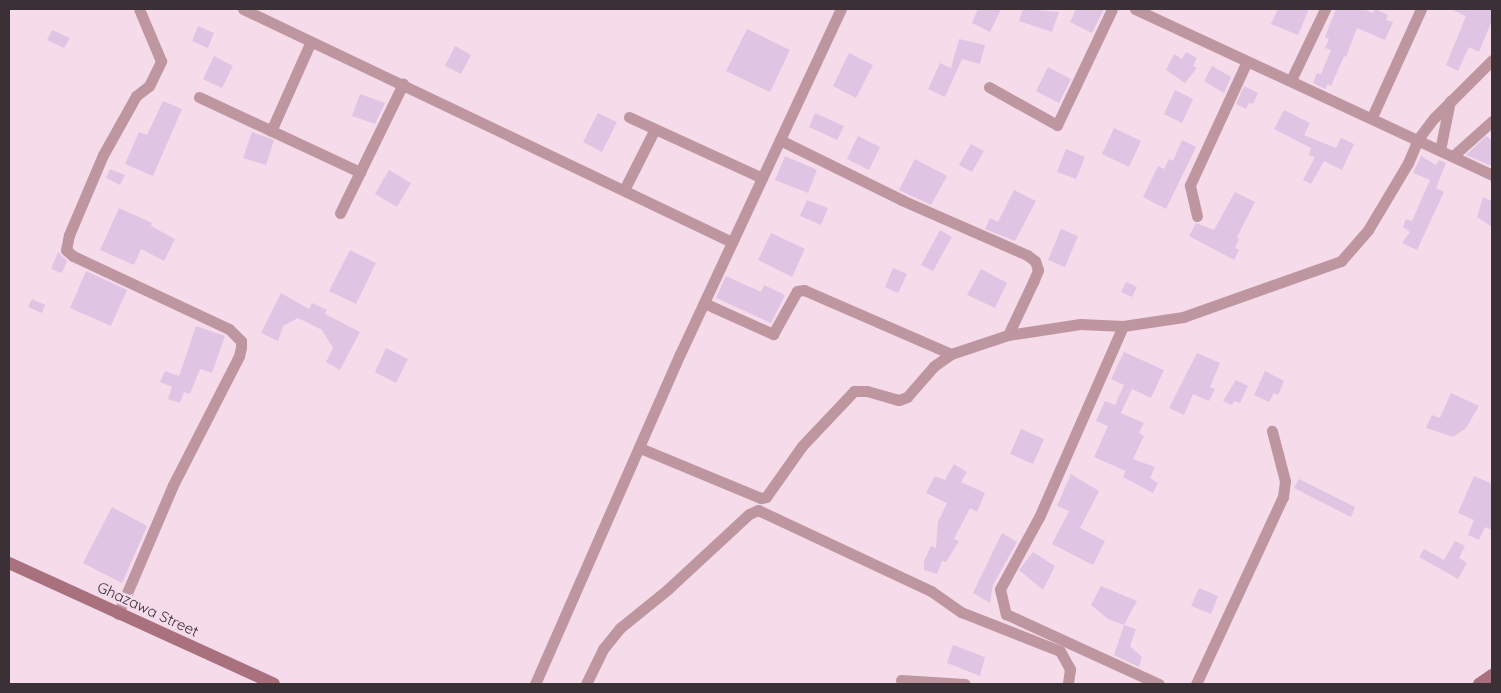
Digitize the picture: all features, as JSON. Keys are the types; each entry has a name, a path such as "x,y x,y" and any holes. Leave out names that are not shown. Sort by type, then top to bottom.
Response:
{"main road":[{"name":"Ghazawa Street","path":"9,563 274,684"},
{"path":"1479,684 1492,675"}],"street":[{"path":"118,614 174,485 239,356 241,341 230,329 72,256 66,250 68,235 107,148 136,96 157,76 161,61 139,9"},
{"path":"243,9 732,242"},
{"path":"989,87 1057,126 1112,9"},
{"path":"1136,9 1372,117 1492,176"},
{"path":"1290,80 1325,9"},
{"path":"1372,117 1421,9"},
{"path":"535,684 704,303 780,140 836,10"},
{"path":"271,131 311,41"},
{"path":"640,448 761,498 766,497 802,446 854,392 866,390 899,400 907,397 934,366 951,354 1008,335 1080,324 1123,326 1183,317 1341,260 1368,230 1408,163 1418,140 1450,101 1492,60"},
{"path":"1197,216 1190,185 1247,61"},
{"path":"340,213 403,84"},
{"path":"199,96 360,172"},
{"path":"1440,150 1450,101"},
{"path":"629,117 762,178"},
{"path":"1452,156 1492,121"},
{"path":"624,190 655,129"},
{"path":"780,140 902,200 1035,261 1038,270 1008,335"},
{"path":"704,303 773,334 778,330 798,291 804,290 951,354"},
{"path":"1123,326 1046,501 1000,594 1010,618 1159,684"},
{"path":"1196,684 1284,497 1285,481 1272,431"},
{"path":"586,684 603,649 620,628 668,589 748,514 758,510 931,591 961,612 1060,651 1070,669 1068,684"},
{"path":"901,680 964,684"}],"building":[{"path":"978,9 1001,9 990,32 972,23"},
{"path":"1023,9 1059,12 1052,32 1019,21"},
{"path":"1076,9 1104,9 1092,33 1070,22"},
{"path":"1278,9 1309,9 1298,35 1271,24"},
{"path":"1336,9 1363,9 1373,13 1375,9 1388,15 1386,20 1393,22 1385,40 1357,28 1346,57 1344,56 1331,86 1328,84 1325,89 1313,83 1317,73 1321,74 1331,50 1325,48 1329,39 1325,37"},
{"path":"1450,9 1492,9 1492,20 1479,52 1469,47 1458,71 1446,65 1466,16"},
{"path":"198,26 214,33 208,48 192,41"},
{"path":"747,29 790,50 770,92 726,71"},
{"path":"52,30 70,38 64,48 47,40"},
{"path":"959,39 985,45 980,64 962,59 945,97 928,89 940,63 951,68"},
{"path":"455,46 471,55 461,74 445,66"},
{"path":"1186,52 1197,58 1193,66 1197,68 1185,83 1166,70 1174,54 1182,59"},
{"path":"849,53 873,65 856,98 833,86"},
{"path":"214,56 233,66 222,88 203,79"},
{"path":"1212,66 1231,77 1224,93 1204,81"},
{"path":"1048,67 1071,79 1059,103 1036,91"},
{"path":"1244,86 1258,93 1253,104 1249,103 1246,109 1236,104"},
{"path":"1175,90 1193,99 1182,123 1164,114"},
{"path":"360,94 385,103 375,124 352,116"},
{"path":"163,101 182,109 153,176 125,164 139,132 147,135"},
{"path":"1284,110 1310,123 1304,135 1336,148 1341,138 1354,144 1342,170 1324,161 1311,184 1303,180 1315,157 1309,155 1311,148 1274,129"},
{"path":"598,113 617,122 602,152 583,142"},
{"path":"815,113 844,126 837,140 809,127"},
{"path":"1114,128 1141,141 1129,167 1102,154"},
{"path":"252,132 274,140 266,165 243,158"},
{"path":"858,136 880,147 869,170 847,159"},
{"path":"1486,136 1492,140 1492,166 1466,155"},
{"path":"1182,140 1196,147 1166,209 1143,197 1158,166 1164,169 1169,159 1173,161"},
{"path":"971,144 984,151 972,172 959,165"},
{"path":"1066,149 1085,157 1076,179 1057,172"},
{"path":"785,156 817,170 808,193 775,180"},
{"path":"1421,156 1436,165 1439,160 1446,163 1436,188 1444,192 1417,250 1402,243 1410,232 1403,227 1406,219 1412,221 1430,180 1413,173"},
{"path":"915,159 947,176 931,205 899,190"},
{"path":"110,169 125,175 120,185 106,178"},
{"path":"389,170 411,183 397,207 375,194"},
{"path":"1014,190 1036,201 1015,241 985,229 990,218 998,222"},
{"path":"1235,192 1255,202 1237,237 1239,239 1235,248 1239,250 1234,260 1189,236 1196,223 1214,230"},
{"path":"1483,197 1492,201 1492,227 1477,217"},
{"path":"807,200 828,208 821,225 800,216"},
{"path":"119,208 152,223 151,226 175,239 164,261 141,249 134,265 100,250"},
{"path":"1061,229 1078,236 1065,267 1048,260"},
{"path":"940,230 952,237 933,271 921,265"},
{"path":"771,233 805,249 792,277 758,260"},
{"path":"350,250 376,263 356,304 329,291"},
{"path":"58,252 67,261 62,273 51,269"},
{"path":"893,268 907,274 898,293 885,287"},
{"path":"981,269 1007,283 995,308 967,295"},
{"path":"86,271 127,290 111,326 70,308"},
{"path":"726,276 761,292 764,285 785,295 771,323 716,298"},
{"path":"1126,282 1137,287 1132,297 1121,292"},
{"path":"281,293 309,309 312,303 327,310 325,314 360,332 340,370 326,362 333,348 322,330 298,318 283,326 278,341 261,333"},
{"path":"32,299 45,305 42,313 28,307"},
{"path":"196,326 225,336 212,373 200,369 190,394 184,392 180,403 168,399 172,387 160,382 165,371 179,376"},
{"path":"386,348 408,359 396,383 375,372"},
{"path":"1124,352 1164,370 1151,398 1132,389 1121,413 1144,423 1139,433 1144,436 1133,459 1155,467 1150,478 1158,483 1153,493 1123,477 1126,471 1094,457 1108,426 1096,421 1105,401 1115,405 1124,385 1111,379"},
{"path":"1197,353 1220,363 1210,387 1215,389 1209,401 1193,394 1184,415 1169,408"},
{"path":"1265,371 1284,381 1278,395 1274,393 1269,402 1254,395"},
{"path":"1236,380 1248,386 1240,403 1234,401 1232,405 1223,401"},
{"path":"1451,393 1479,406 1466,428 1453,437 1426,428 1432,415 1440,418"},
{"path":"1021,429 1044,439 1033,464 1010,454"},
{"path":"954,464 967,472 961,482 985,493 977,512 970,508 954,539 959,541 946,562 942,561 937,574 924,570 924,561 931,546 936,548 938,522 947,503 926,493 935,476 945,480"},
{"path":"1071,474 1099,491 1080,528 1105,541 1093,565 1052,544 1069,511 1057,506"},
{"path":"1474,476 1492,484 1492,530 1485,527 1479,540 1468,535 1474,520 1458,513"},
{"path":"1299,479 1355,507 1351,517 1294,488"},
{"path":"112,507 147,526 122,583 83,563"},
{"path":"1002,533 1017,542 993,585 990,603 973,593"},
{"path":"1455,541 1465,546 1459,558 1467,563 1458,579 1419,557 1424,549 1444,560"},
{"path":"1033,552 1055,566 1043,590 1019,570"},
{"path":"1101,586 1137,601 1124,625 1108,619 1091,605"},
{"path":"1199,588 1218,596 1211,614 1191,606"},
{"path":"1124,625 1136,629 1130,646 1142,657 1139,667 1114,655"},
{"path":"953,645 985,657 980,676 947,663"}]}
